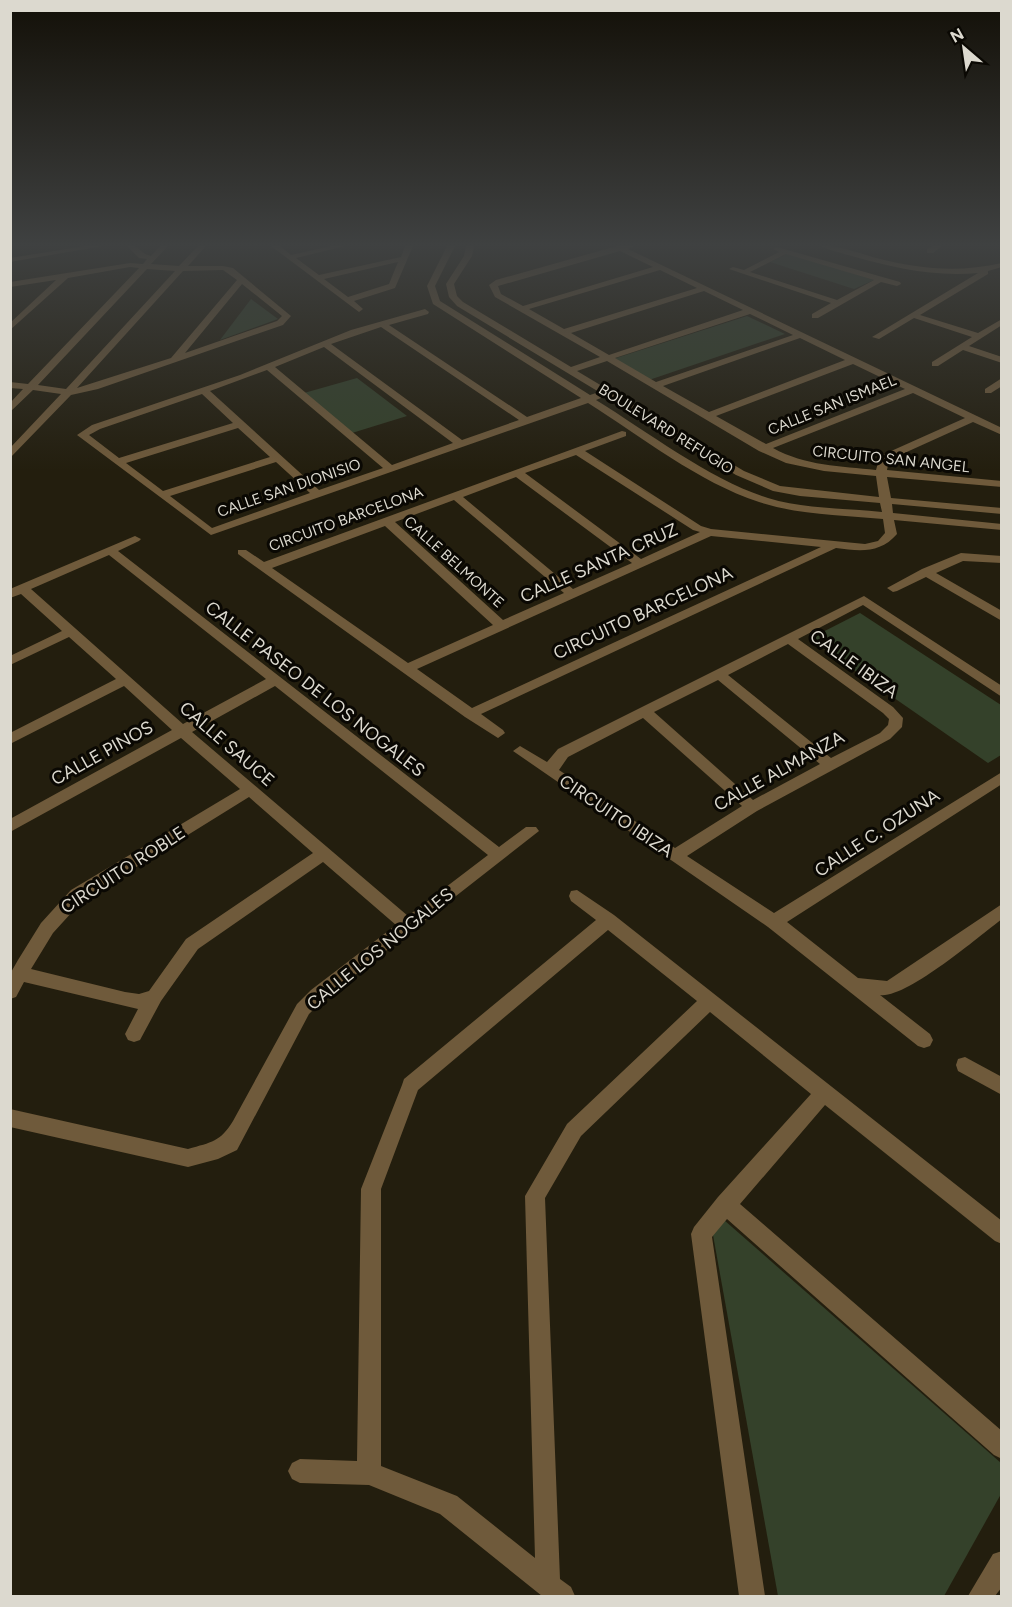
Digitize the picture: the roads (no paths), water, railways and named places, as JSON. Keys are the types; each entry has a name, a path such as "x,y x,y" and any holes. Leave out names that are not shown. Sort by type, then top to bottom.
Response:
{"street":[{"path":"10,409 93,321"},
{"path":"10,455 134,321"},
{"path":"172,362 207,321"},
{"path":"10,385 70,392 105,384 282,321"},
{"name":"CALLE SAN DIONISIO","path":"389,321 269,367 96,427 81,435 211,531 606,393"},
{"name":"BOULEVARD REFUGIO","path":"462,321 692,466 737,490 788,506 1002,527"},
{"name":"BOULEVARD REFUGIO","path":"485,321 714,460 758,482 800,493 1002,511"},
{"name":"CIRCUITO SAN ANGEL","path":"541,321 656,385 763,449 802,465 1002,484"},
{"path":"562,333 600,321"},
{"path":"568,371 719,321"},
{"name":"CIRCUITO SAN ANGEL","path":"771,321 1002,432"},
{"path":"876,337 902,321"},
{"path":"931,321 979,336"},
{"path":"381,323 526,421"},
{"path":"935,364 1000,325"},
{"path":"656,385 800,334"},
{"path":"326,344 461,444"},
{"path":"962,347 1002,360"},
{"path":"706,416 854,360"},
{"path":"269,367 390,469"},
{"path":"988,391 1002,381"},
{"name":"CALLE SAN ISMAEL","path":"763,449 913,389"},
{"path":"204,390 317,494"},
{"path":"577,451 683,520 710,532 865,548 882,543 891,534 888,501 881,473 881,463 888,454 974,418"},
{"path":"118,462 240,424"},
{"name":"CIRCUITO BARCELONA","path":"263,567 622,434"},
{"path":"162,495 277,458"},
{"path":"518,473 641,564"},
{"path":"456,496 572,594"},
{"name":"CALLE BELMONTE","path":"387,521 502,626"},
{"name":"CALLE SANTA CRUZ","path":"502,626 710,532"},
{"path":"17,591 135,539"},
{"name":"CIRCUITO BARCELONA","path":"470,714 832,546"},
{"name":"CALLE PASEO DE LOS NOGALES","path":"110,550 499,855"},
{"path":"243,552 263,567"},
{"path":"893,588 961,557 1002,560"},
{"name":"CIRCUITO BARCELONA","path":"263,567 498,733"},
{"path":"926,572 1002,617"},
{"name":"CALLE SAUCE","path":"17,591 72,631 182,731 407,925"},
{"name":"CIRCUITO IBIZA","path":"924,1040 858,985 774,922 551,772 555,761 563,753 864,600 1002,693"},
{"path":"406,669 502,626"},
{"path":"10,661 72,631"},
{"name":"CALLE IBIZA","path":"790,639 896,718"},
{"path":"720,675 829,764"},
{"path":"10,740 125,680"},
{"name":"CALLE PINOS","path":"10,826 275,680"},
{"path":"645,712 753,807"},
{"name":"CALLE ALMANZA","path":"676,855 753,807 829,764 885,736 895,727 896,718"},
{"path":"520,751 551,772"},
{"name":"CALLE C. OZUNA","path":"774,922 1002,777"},
{"name":"CIRCUITO ROBLE","path":"10,992 56,913 77,896 250,790"},
{"name":"CALLE LOS NOGALES","path":"10,1118 188,1158 218,1150 230,1143 240,1127 303,1009 317,995 531,831"},
{"path":"134,1034 155,996 192,944 323,854"},
{"path":"577,896 1002,1234"},
{"name":"CIRCUITO IBIZA","path":"858,985 888,989 902,983 1002,910"},
{"path":"369,1473 370,1189 411,1085 608,920"},
{"path":"20,974 125,1000 139,1002 155,996"},
{"path":"555,1591 536,1196 574,1130 709,1001"},
{"path":"965,1065 1002,1087"},
{"path":"752,1596 701,1234 824,1093"},
{"path":"725,1204 1002,1447"},
{"path":"300,1471 369,1473 448,1505 555,1591"},
{"path":"981,1596 1002,1563"}]}
